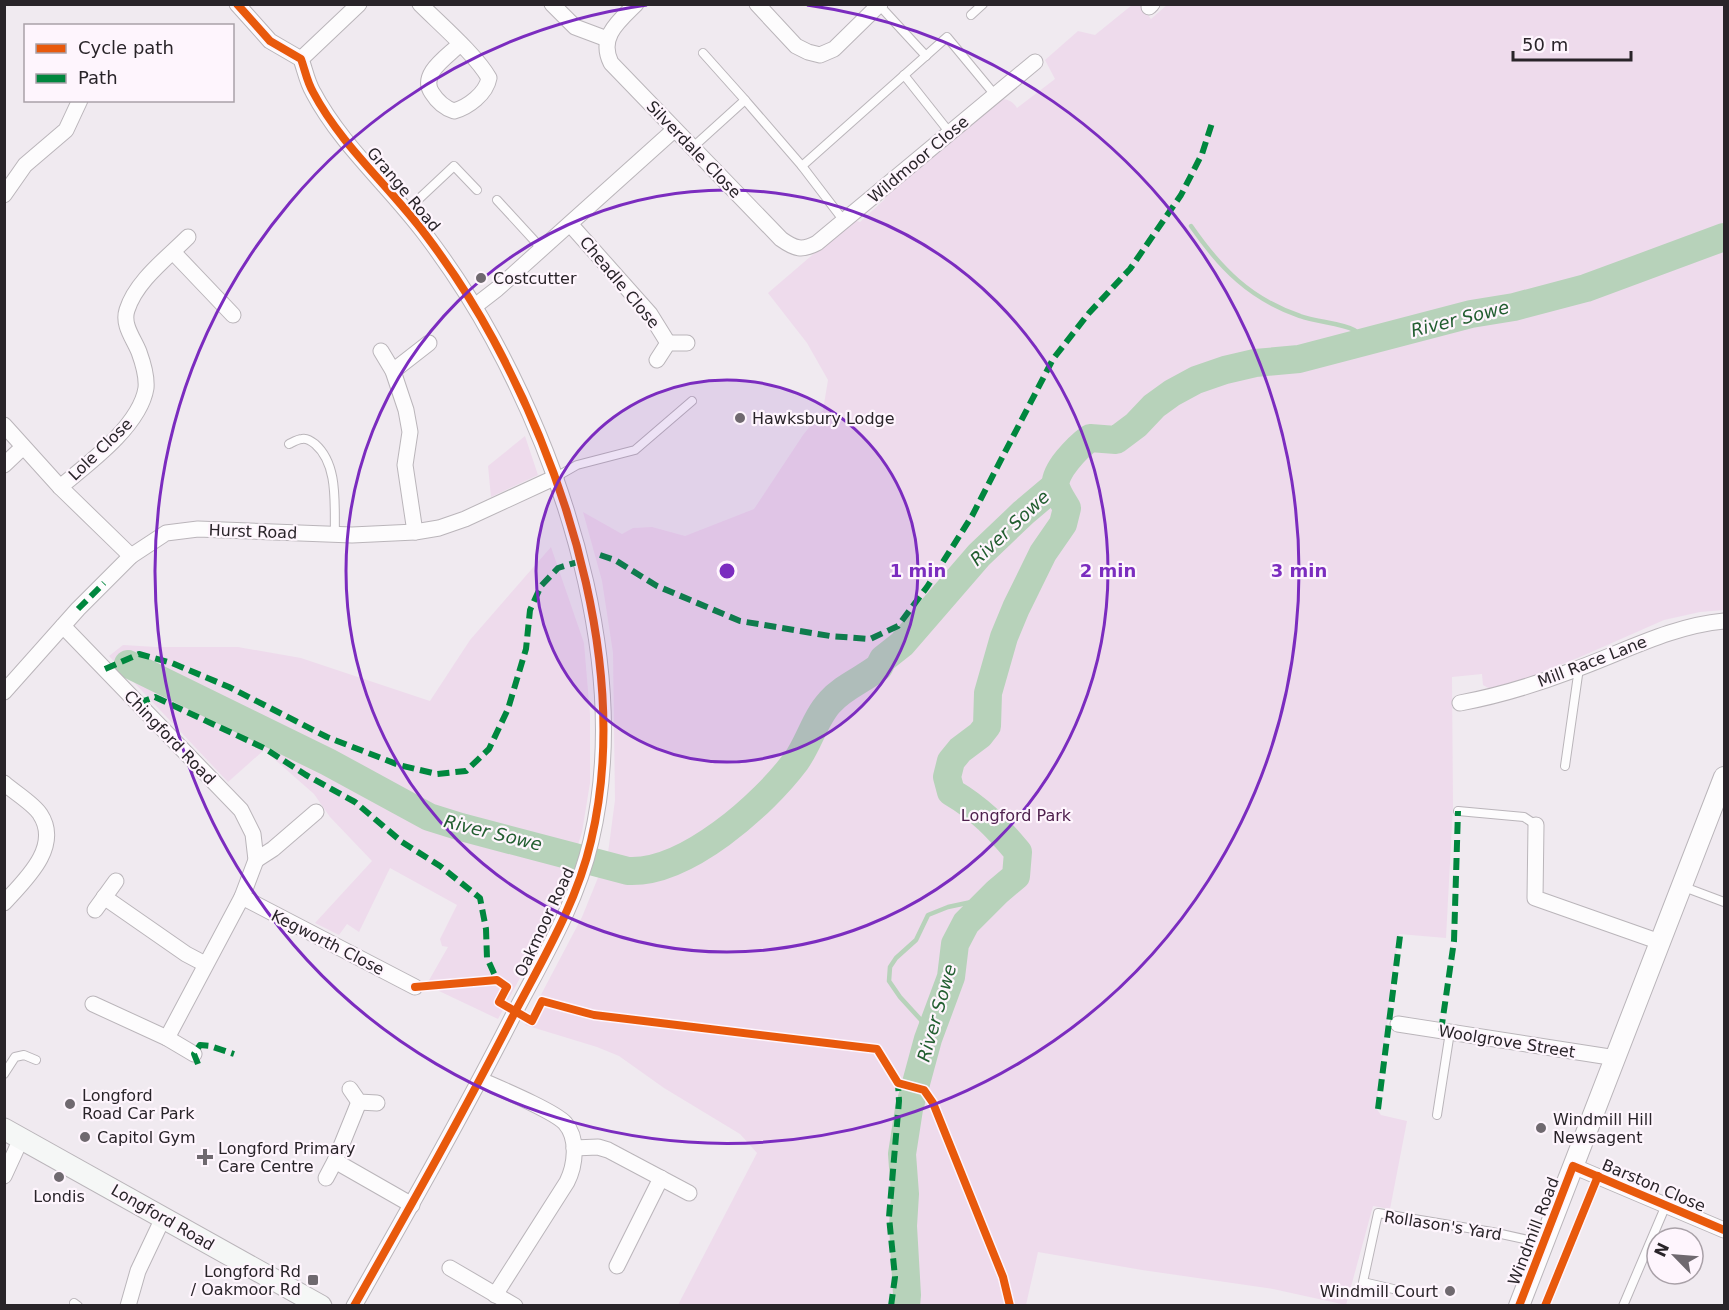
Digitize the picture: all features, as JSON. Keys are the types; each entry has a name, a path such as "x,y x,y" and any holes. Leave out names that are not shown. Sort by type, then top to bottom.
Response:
{"main road":[{"name":"Longford Road","path":"13,1134 321,1305"}],"street":[{"path":"237,4 270,42 301,59 359,4"},
{"path":"420,4 460,44 485,70 489,78 488,86 466,107 454,111 436,99 428,87 428,78 431,72 460,44"},
{"path":"552,4 575,27 608,39 614,25 636,4"},
{"path":"757,4 796,46 820,55 834,49 880,5"},
{"name":"Silverdale Close","path":"608,39 607,56 611,63 781,239 798,249"},
{"name":"Grange Road","path":"301,59 311,90 332,122 424,232 475,306 517,385 556,477"},
{"name":"Wildmoor Close","path":"798,249 817,243 1035,62"},
{"path":"4,195 25,165 66,130 79,102"},
{"name":"Cheadle Close","path":"475,306 674,130"},
{"name":"Cheadle Close","path":"570,224 650,314 668,343"},
{"name":"Lole Close","path":"60,487 94,459 122,431 138,410 146,388 144,368 138,350 128,333 125,312 134,292 188,237"},
{"path":"173,252 233,315"},
{"path":"393,371 429,343"},
{"name":"Cheadle Close","path":"668,343 687,343"},
{"name":"Cheadle Close","path":"657,360 668,343"},
{"path":"381,351 393,371 406,410 410,432 405,465 415,532"},
{"path":"4,425 60,487 131,556"},
{"path":"4,465 23,447"},
{"name":"Hurst Road","path":"4,692 63,626 131,556 166,533 198,529 335,534 415,532 439,528 465,519 556,477"},
{"name":"Oakmoor Road","path":"354,1305 481,1080 560,925 583,871 591,843 599,807 602,775 603,735 597,647 581,561 556,477"},
{"name":"Mill Race Lane","path":"1460,703 1500,695 1579,668 1672,632 1706,623 1725,621"},
{"name":"Chingford Road","path":"63,626 241,810 253,834 256,860 242,897 167,1038"},
{"name":"Windmill Road","path":"1519,1305 1725,777"},
{"path":"4,783 40,814 46,832 45,851 33,870 4,903"},
{"path":"256,860 273,849 316,812"},
{"path":"1536,825 1535,898 1660,942"},
{"path":"95,910 116,881"},
{"path":"104,897 186,954 205,964"},
{"name":"Kegworth Close","path":"242,897 415,987"},
{"path":"93,1004 167,1038 194,1054"},
{"name":"Woolgrove Street","path":"1398,1024 1616,1058"},
{"path":"481,1080 565,1123 574,1148 572,1171 567,1182 495,1295"},
{"path":"326,1178 335,1161 354,1095 377,1103"},
{"path":"4,1176 13,1134"},
{"path":"574,1148 598,1147 608,1150 689,1193"},
{"path":"335,1161 412,1205"},
{"name":"Barston Close","path":"1573,1166 1725,1230"},
{"path":"617,1266 661,1178"},
{"path":"129,1305 138,1271 164,1216"},
{"path":"450,1268 515,1305"}],"lane":[{"path":"971,15 983,4"},
{"path":"880,5 926,56"},
{"path":"802,166 947,38 995,95"},
{"path":"703,53 802,166 844,221"},
{"path":"904,75 950,132"},
{"path":"692,148 745,100"},
{"path":"406,211 454,166 477,190"},
{"path":"497,200 542,249"},
{"path":"556,477 577,465 635,450 692,401"},
{"path":"289,444 302,438 309,439 317,446 327,462 333,481 335,534"},
{"path":"1565,766 1579,668"},
{"path":"1458,811 1524,816 1536,825"},
{"path":"1682,886 1725,902"},
{"path":"1437,1114 1450,1032"},
{"path":"4,1074 15,1057 24,1054 36,1060"},
{"path":"1623,1305 1666,1205"},
{"name":"Rollason's Yard","path":"1402,1291 1363,1282 1378,1213 1543,1243"}],"green space":[{"name":"Longford Park","path":"1168,4 1724,5 1724,610 1700,612 1664,620 1515,683 1490,689 1483,685 1482,674 1452,677 1453,806 1446,938 1399,934 1376,1108 1381,1115 1407,1121 1390,1209 1373,1206 1346,1305 1273,1289 1038,1252 1026,1305 678,1305 757,1153 740,1134 664,1088 619,1056 525,1025 582,917 608,853 615,800 613,653 602,581 583,512 622,534 633,528 652,527 685,536 754,509 803,435 823,410 828,380 807,343 768,293 853,220 860,222 885,199 886,193 998,99 1009,100 1017,108 1055,79 1045,60 1078,31 1095,35 1132,5 1140,5 1151,19"},
{"path":"525,436 538,475 491,497 488,466"},
{"path":"551,547 584,643 590,714 590,783 582,832 570,870 544,933 498,1019 439,991 428,982 448,947 442,946 440,939 457,905 390,868 359,932 347,924 339,935 315,923 372,861 330,817 314,794 264,750 228,782 109,656 123,645 238,647 301,658 430,701 470,640"}],"waterway":[{"path":"1191,226 1225,268 1266,301 1300,316 1354,330 1369,343"},
{"name":"River Sowe","path":"906,1306 903,1226 905,1194 902,1154 909,1109 928,1039 951,977 955,944 966,923 1016,876 1018,852 987,819 951,792 947,777 951,761 987,726 988,693 1004,637 1043,553 1063,524 1067,508 1057,490 1056,481 1067,460 1090,438 1116,440 1172,393 1196,380 1225,370 1255,363 1299,359 1471,314 1514,307 1586,288 1724,237"},
{"name":"River Sowe","path":"128,664 328,762 429,817 628,871 651,869 698,849 744,816 796,761 820,715 830,702 879,667 883,659 902,644 979,555 1055,486"},
{"path":"928,1039 921,1020 889,981 890,967 896,958 916,940 928,915 948,907 990,898"}],"marked path":[{"path":"600,555 615,560 657,586 740,621 830,636 870,639 898,626 927,587 972,516 1053,359 1089,313 1130,269 1181,195 1202,154 1212,123"},
{"path":"105,669 139,654 172,663 229,687 327,737 399,765 437,774 466,771 489,749 508,709 526,649 530,610 541,586 558,568 581,561"},
{"path":"78,609 104,583"},
{"path":"138,703 155,697 264,748 355,802 402,842 440,866 480,898 486,929 487,958 497,980"},
{"path":"1441,1031 1454,941 1458,811"},
{"path":"1378,1109 1400,936"},
{"path":"198,1064 194,1054 200,1045 234,1054"},
{"path":"891,1306 895,1277 889,1217 899,1101 898,1083"}],"cycle path":[{"path":"237,4 270,41 301,59 311,88 337,130 425,234 461,285 493,339 547,455 569,518 586,582 598,648 603,714 601,778 591,841 577,886 548,950 476,1086 354,1306"},
{"path":"415,987 497,980 507,987 499,1002 532,1021 542,1001 594,1015 877,1049 898,1083 924,1090 933,1103 1003,1277 1010,1306"},
{"path":"1519,1306 1573,1166 1724,1230"},
{"path":"1545,1306 1598,1176"}],"place":[{"name":"Costcutter","path":"481,278"},
{"name":"Hawksbury Lodge","path":"740,418"},
{"name":"Longford Road Car Park","path":"70,1104"},
{"name":"Windmill Hill Newsagent","path":"1541,1128"},
{"name":"Capitol Gym","path":"85,1137"},
{"name":"Longford Primary Care Centre","path":"205,1157"},
{"name":"Londis","path":"59,1177"},
{"name":"Longford Rd / Oakmoor Rd","path":"313,1280"},
{"name":"Windmill Court","path":"1450,1291"}]}
